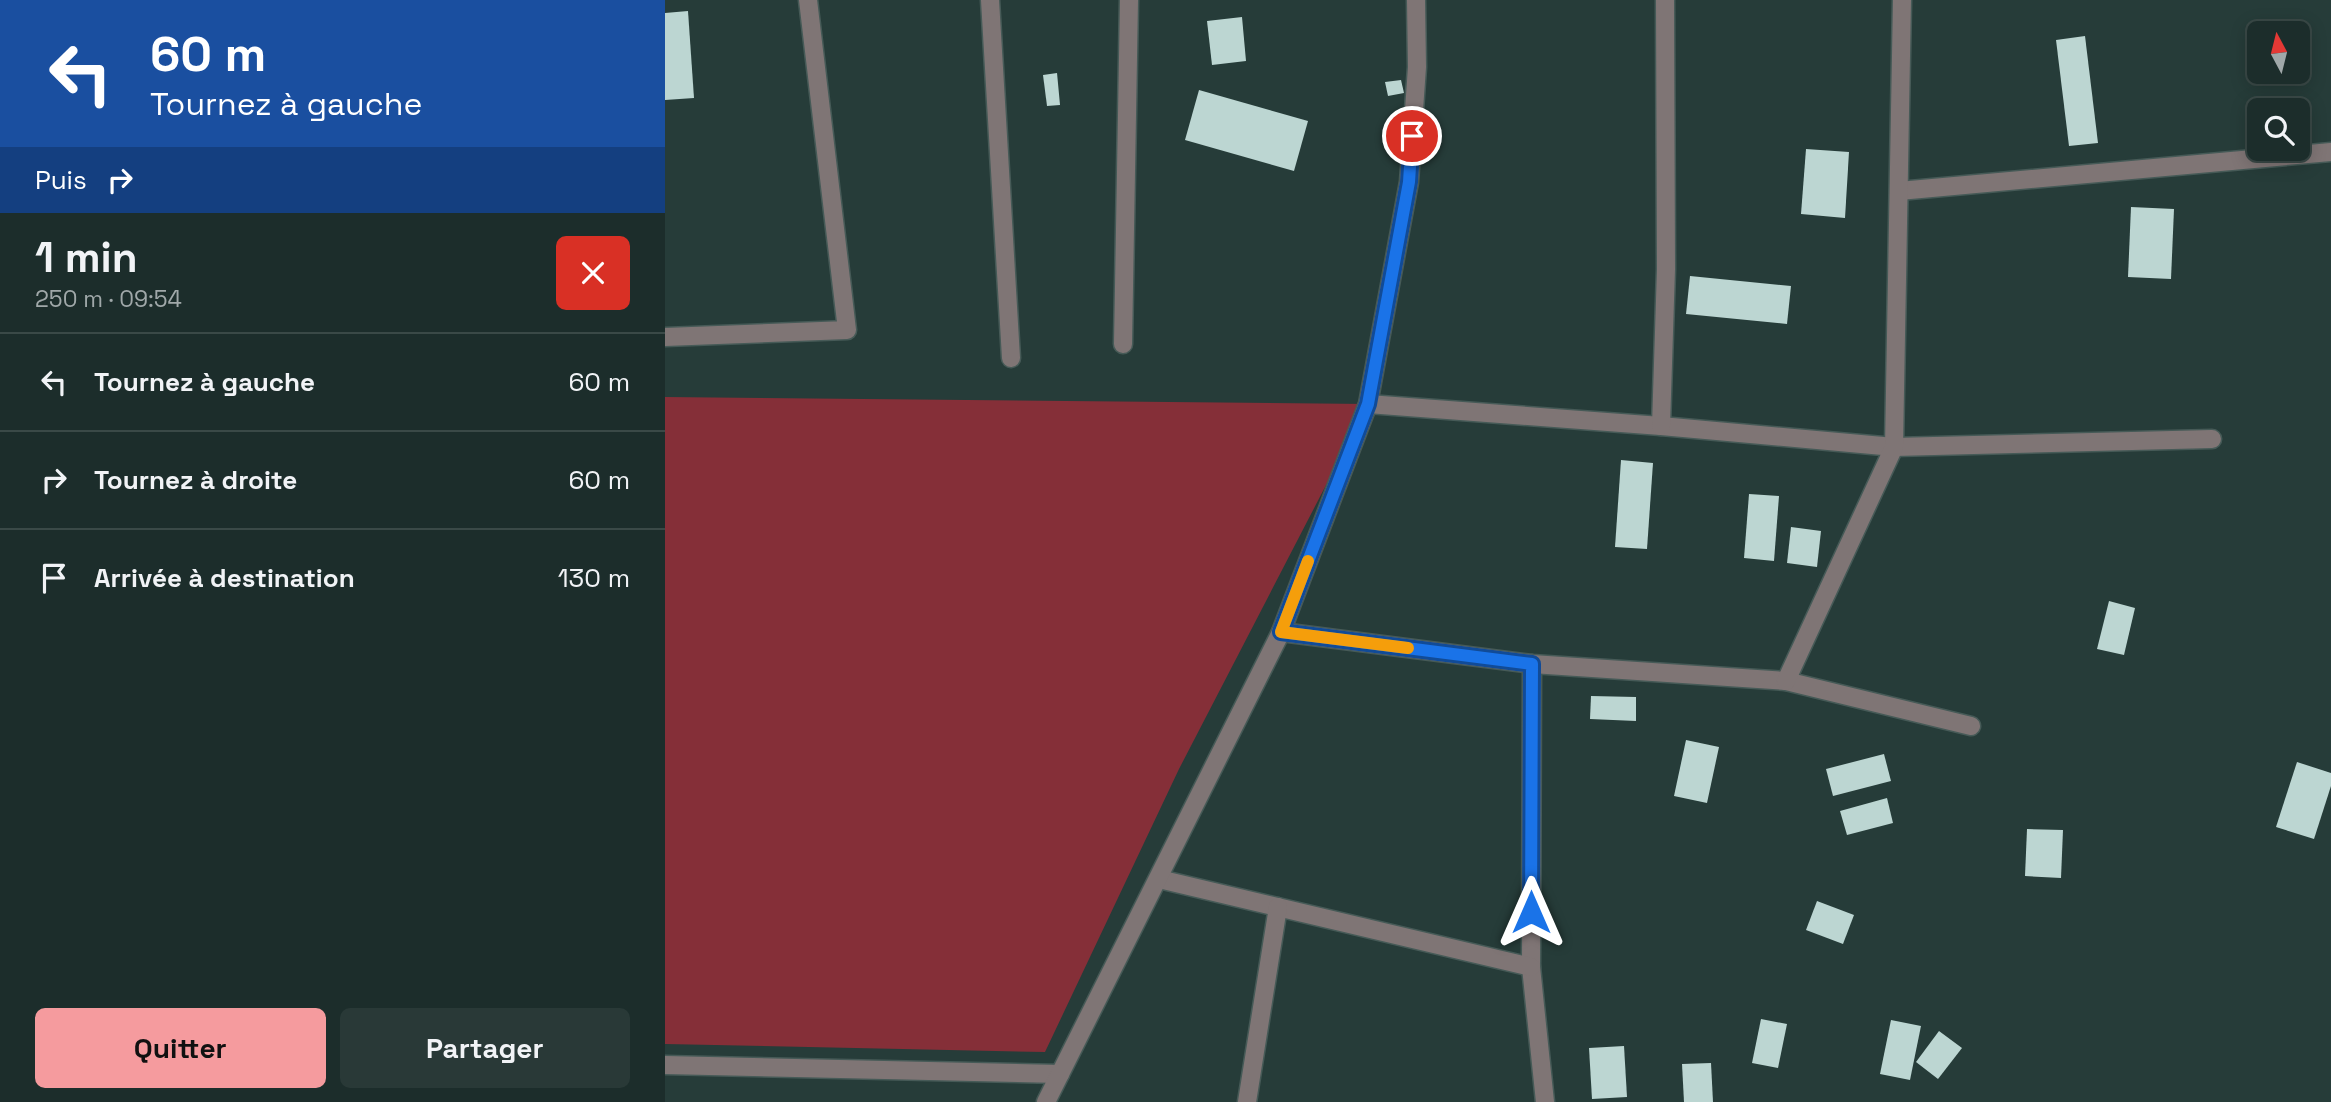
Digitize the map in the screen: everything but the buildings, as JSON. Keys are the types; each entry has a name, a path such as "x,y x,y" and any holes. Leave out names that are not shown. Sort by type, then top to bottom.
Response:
{"street":[{"path":"665,337 847,330 808,0"},
{"path":"990,0 1011,358"},
{"path":"1123,345 1129,0"},
{"path":"1046,1102 1281,632 1368,404 1409,182 1417,67 1416,0"},
{"path":"1661,426 1665,269 1665,0"},
{"path":"1786,681 1895,447 1902,0"},
{"path":"1899,191 2331,152"},
{"path":"1368,404 1895,447 2212,439"},
{"path":"1281,632 1532,664 1786,681 1971,726"},
{"path":"1532,664 1531,967 1545,1102"},
{"path":"1159,879 1531,967"},
{"path":"1247,1102 1278,907"},
{"path":"665,1065 1060,1074"}],"shaded area":[{"path":"665,397 1368,404 1179,769 1045,1052 665,1044"}],"slow traffic":[{"path":"1308,561 1281,632 1408,648"}],"route":[{"path":"1412,136 1409,182 1368,404 1281,632 1532,664 1531,912"}]}
